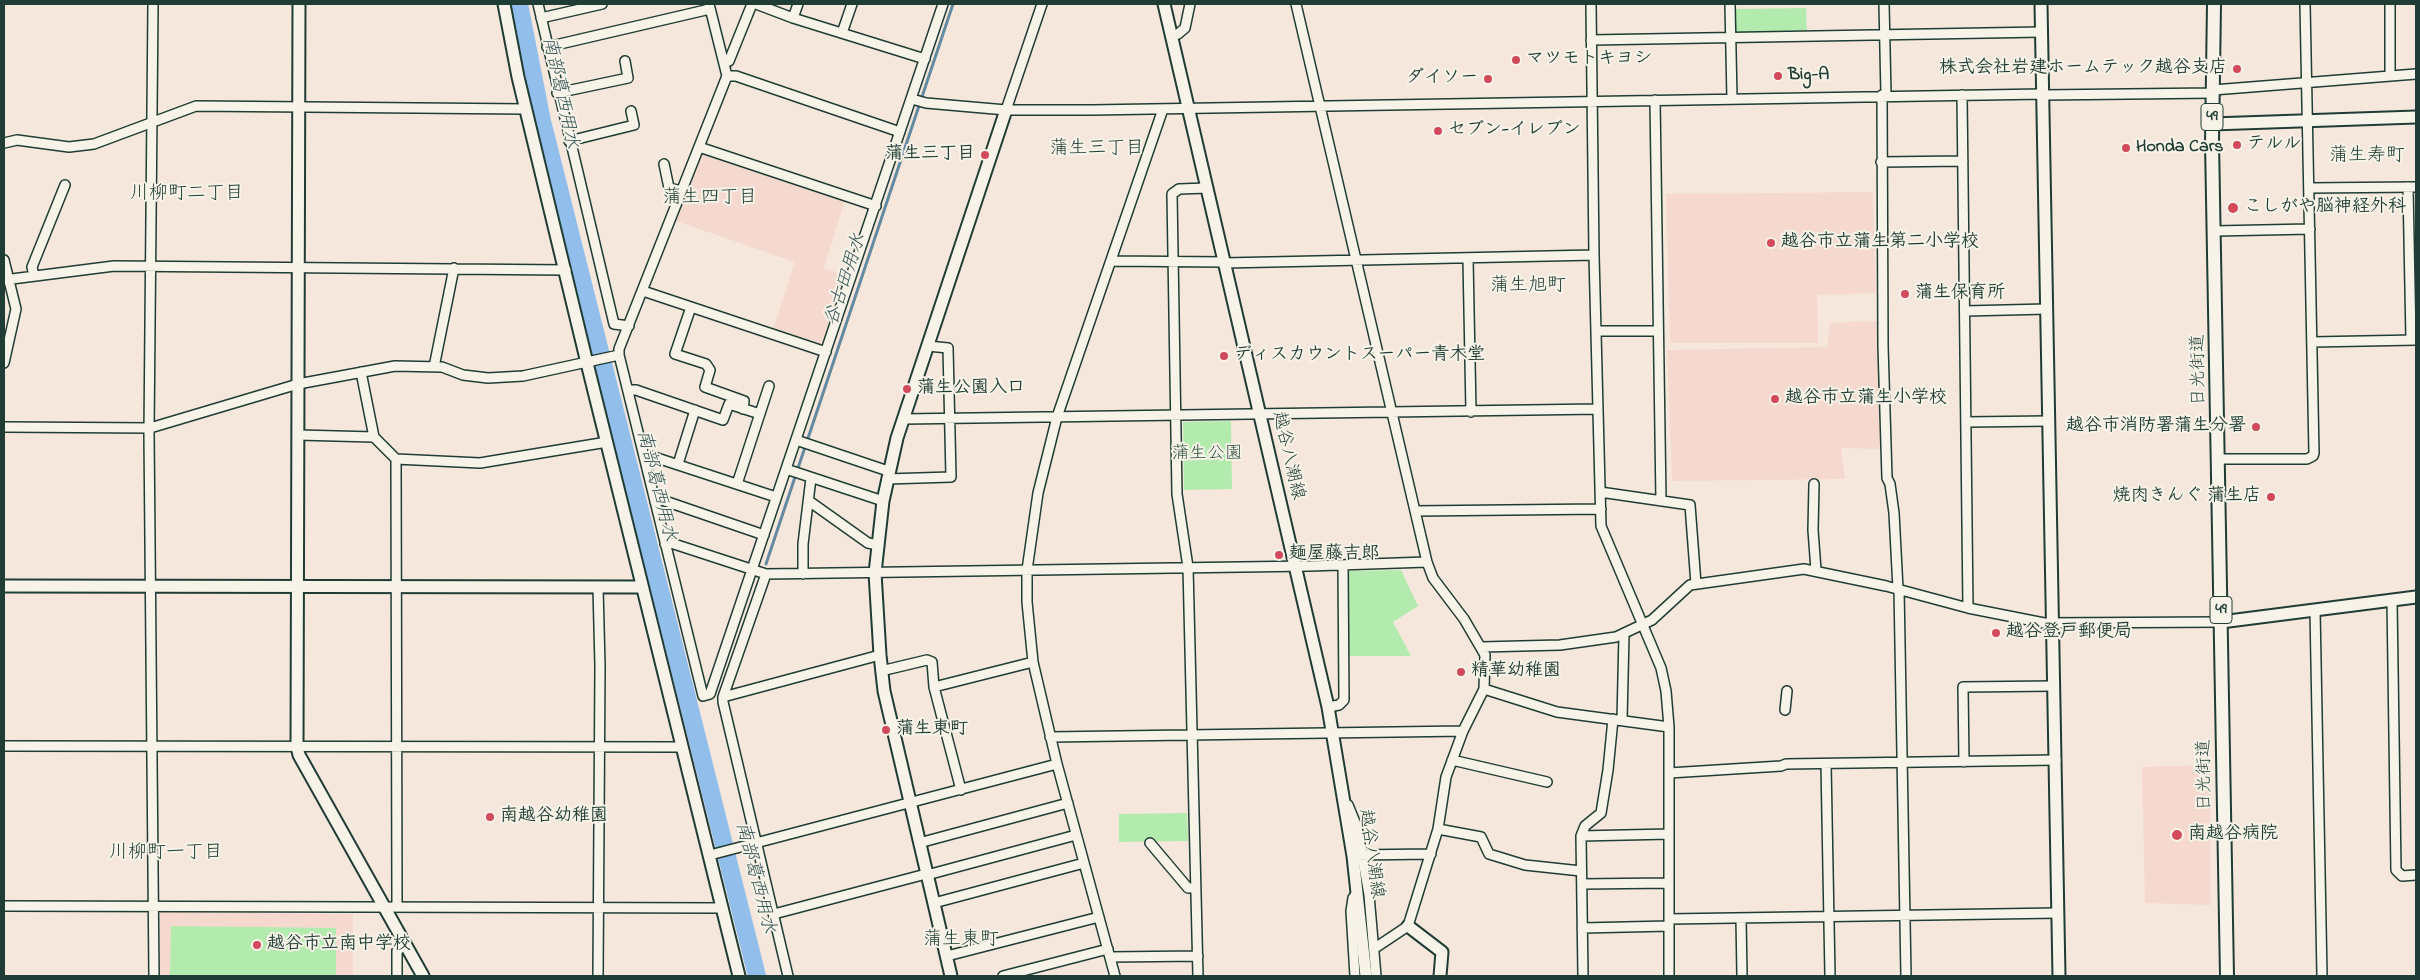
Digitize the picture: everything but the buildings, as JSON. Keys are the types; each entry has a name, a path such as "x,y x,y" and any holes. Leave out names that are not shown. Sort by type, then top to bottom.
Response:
{"main road":[{"name":"日光街道","path":"2214,4 2212,124 2227,976"}],"street":[{"path":"153,4 150,428 154,976"},
{"path":"299,4 297,746 300,756 391,907 405,944 423,976"},
{"path":"504,4 526,109 590,362 642,587 697,810 713,854 722,908 739,976"},
{"path":"538,4 557,93 614,324 628,326"},
{"path":"541,18 602,4"},
{"path":"724,64 729,61 754,4 924,59"},
{"path":"793,18 798,4"},
{"path":"842,34 852,4"},
{"path":"547,47 709,6 727,76 617,355 628,390 703,696 710,694 943,4"},
{"path":"951,976 889,718 881,671 875,573 882,501 887,475 1042,4"},
{"name":"越谷八潮線","path":"1164,4 1328,707 1345,800 1358,855 1358,891 1366,976"},
{"path":"1172,36 1178,34 1184,28 1190,4"},
{"path":"1296,4 1427,562 1433,578 1464,619 1485,655 1484,689 1463,731 1445,780 1438,829 1408,926 1375,948"},
{"path":"1591,4 1594,255 1601,526 1661,668 1666,691 1669,727 1668,883 1670,976"},
{"path":"1730,4 1732,99"},
{"path":"1884,4 1886,34 1881,162 1887,478 1890,484 1894,513 1898,589 1906,976"},
{"path":"2041,4 2059,976"},
{"path":"2219,460 2307,459 2313,456 2305,4"},
{"path":"2390,4 2390,76"},
{"path":"1591,40 2042,32"},
{"path":"557,93 628,78 625,61"},
{"path":"912,99 926,103 1006,110 2043,94 2213,91 2416,74"},
{"path":"727,76 736,76 900,132"},
{"path":"1962,95 1968,608"},
{"path":"1655,100 1660,501"},
{"path":"4,142 17,140 69,147 94,144 196,106 526,109"},
{"path":"1115,976 1057,764 1033,662 1027,602 1027,570 1038,493 1057,417 1164,108"},
{"path":"569,141 634,125 631,111"},
{"path":"2212,124 2416,117"},
{"path":"699,147 876,206"},
{"path":"1881,162 1963,162"},
{"path":"664,164 669,188 682,191"},
{"path":"34,276 32,268 64,185"},
{"path":"2309,188 2412,187 2414,340 2312,342"},
{"path":"1198,976 1188,566 1177,494 1172,194 1179,189 1207,188"},
{"path":"2215,231 2310,230"},
{"path":"1112,261 1224,262 1594,255"},
{"path":"1468,258 1471,412"},
{"path":"4,260 6,280 16,309 4,363"},
{"path":"6,280 114,266 299,266 566,270"},
{"path":"434,367 454,268"},
{"path":"643,291 826,352"},
{"path":"691,307 675,354 706,364 710,370 705,387 744,401 743,409"},
{"path":"1965,311 2048,309"},
{"path":"1596,331 1658,331"},
{"path":"796,440 887,475 951,477 948,348 928,346"},
{"path":"4,427 150,428 298,384 396,366 442,367 463,375 488,378 523,376 617,355"},
{"path":"361,372 374,437 396,459 480,463 607,442"},
{"path":"737,484 769,386"},
{"path":"628,390 636,390 723,420 729,404 760,414"},
{"path":"904,420 1598,409"},
{"path":"678,464 695,410"},
{"path":"1966,422 2049,421"},
{"path":"298,435 374,437"},
{"path":"644,456 651,456 678,464 776,497"},
{"path":"391,907 396,746 396,459"},
{"path":"786,469 882,501"},
{"path":"803,574 803,544 811,478"},
{"path":"1814,484 1813,530 1816,570"},
{"path":"1600,492 1690,505 1696,584"},
{"path":"655,502 662,500 764,535"},
{"path":"809,501 868,543 878,545"},
{"path":"1416,511 1601,509"},
{"path":"665,544 671,543 766,574 1188,566 1295,566 1427,562"},
{"path":"1328,707 1339,705 1344,700 1343,565"},
{"path":"1482,647 1560,645 1624,634 1644,626 1690,585 1804,568 1898,589 2011,618 2053,624 2221,622 2416,597"},
{"path":"766,574 723,697 788,976"},
{"path":"4,586 642,587"},
{"path":"598,587 598,976"},
{"path":"2392,600 2396,870 2402,876 2416,875"},
{"path":"2315,610 2322,976"},
{"path":"1582,976 1581,836 1585,826 1601,813 1617,720 1624,634"},
{"path":"723,697 880,655"},
{"path":"881,671 927,660 932,662 934,687 961,790"},
{"path":"934,687 1033,662"},
{"path":"1964,762 1963,687 2054,686"},
{"path":"1484,689 1557,712 1669,727"},
{"path":"1785,710 1786,691"},
{"path":"1050,737 1463,731"},
{"path":"4,746 682,747"},
{"path":"1452,760 1547,782"},
{"path":"1669,773 1781,766 1786,764 2056,760"},
{"path":"713,854 1057,764"},
{"path":"1826,764 1830,976"},
{"path":"919,843 1068,803"},
{"path":"1438,829 1481,837 1489,854 1526,865 1582,871"},
{"path":"1581,836 1669,834"},
{"path":"774,914 1076,835"},
{"path":"1150,843 1188,888 1196,888"},
{"path":"1376,976 1375,948 1358,855 1431,854"},
{"path":"934,903 1084,863"},
{"path":"1582,884 1668,883"},
{"path":"1355,976 1351,912 1353,898 1358,891"},
{"path":"4,906 722,908"},
{"path":"1582,928 1741,918 2058,913"},
{"path":"947,956 1099,917"},
{"path":"1741,918 1742,976"},
{"path":"1408,926 1442,952 1440,976"},
{"path":"397,976 397,951 405,944"},
{"path":"1003,976 1109,953 1198,956"}],"shaded area":[{"path":"709,152 845,200 824,268 846,275 823,345 773,329 795,262 676,221 702,155"},
{"name":"越谷市立蒲生第二小学校","path":"1873,192 1876,293 1817,295 1818,343 1670,343 1666,194"},
{"name":"越谷市立蒲生小学校","path":"1878,321 1883,449 1841,448 1845,479 1672,481 1667,350 1827,347 1830,323"},
{"name":"南越谷病院","path":"2210,765 2211,905 2145,903 2142,767"},
{"name":"越谷市立南中学校","path":"160,912 353,914 353,976 160,976"}],"green space":[{"path":"1806,8 1807,33 1738,34 1735,32 1735,9"},
{"name":"蒲生公園","path":"1231,421 1232,489 1184,490 1183,422"},
{"path":"1401,570 1418,606 1393,622 1411,656 1347,656 1349,571"},
{"path":"1187,813 1188,841 1119,842 1119,814"},
{"name":"越谷市立南中学校","path":"171,926 336,928 336,976 170,976"}],"waterway":[{"name":"南部葛西用水","path":"519,4 542,121 757,976"},
{"name":"谷古田用水","path":"766,564 953,4"}],"place":[{"name":"マツモトキヨシ","path":"1516,60"},
{"name":"株式会社岩建ホームテック越谷支店","path":"2237,69"},
{"name":"Big-A","path":"1778,76"},
{"name":"ダイソー","path":"1488,79"},
{"name":"セブン-イレブン","path":"1438,131"},
{"name":"テルル","path":"2237,145"},
{"name":"Honda Cars","path":"2126,148"},
{"name":"蒲生三丁目","path":"985,155"},
{"name":"こしがや脳神経外科","path":"2233,208"},
{"name":"越谷市立蒲生第二小学校","path":"1771,243"},
{"name":"蒲生保育所","path":"1905,294"},
{"name":"ディスカウントスーパー青木堂","path":"1224,356"},
{"name":"蒲生公園入口","path":"907,389"},
{"name":"越谷市立蒲生小学校","path":"1775,399"},
{"name":"越谷市消防署蒲生分署","path":"2256,427"},
{"name":"焼肉きんぐ 蒲生店","path":"2271,497"},
{"name":"麺屋藤吉郎","path":"1279,555"},
{"name":"越谷登戸郵便局","path":"1996,633"},
{"name":"精華幼稚園","path":"1461,672"},
{"name":"蒲生東町","path":"886,730"},
{"name":"南越谷幼稚園","path":"490,817"},
{"name":"南越谷病院","path":"2177,835"},
{"name":"越谷市立南中学校","path":"257,945"}],"district":[{"name":"蒲生三丁目","path":"1097,150"},
{"name":"蒲生寿町","path":"2367,157"},
{"name":"川柳町二丁目","path":"187,195"},
{"name":"蒲生四丁目","path":"710,199"},
{"name":"蒲生旭町","path":"1528,287"},
{"name":"川柳町一丁目","path":"166,854"},
{"name":"蒲生東町","path":"961,941"}]}
